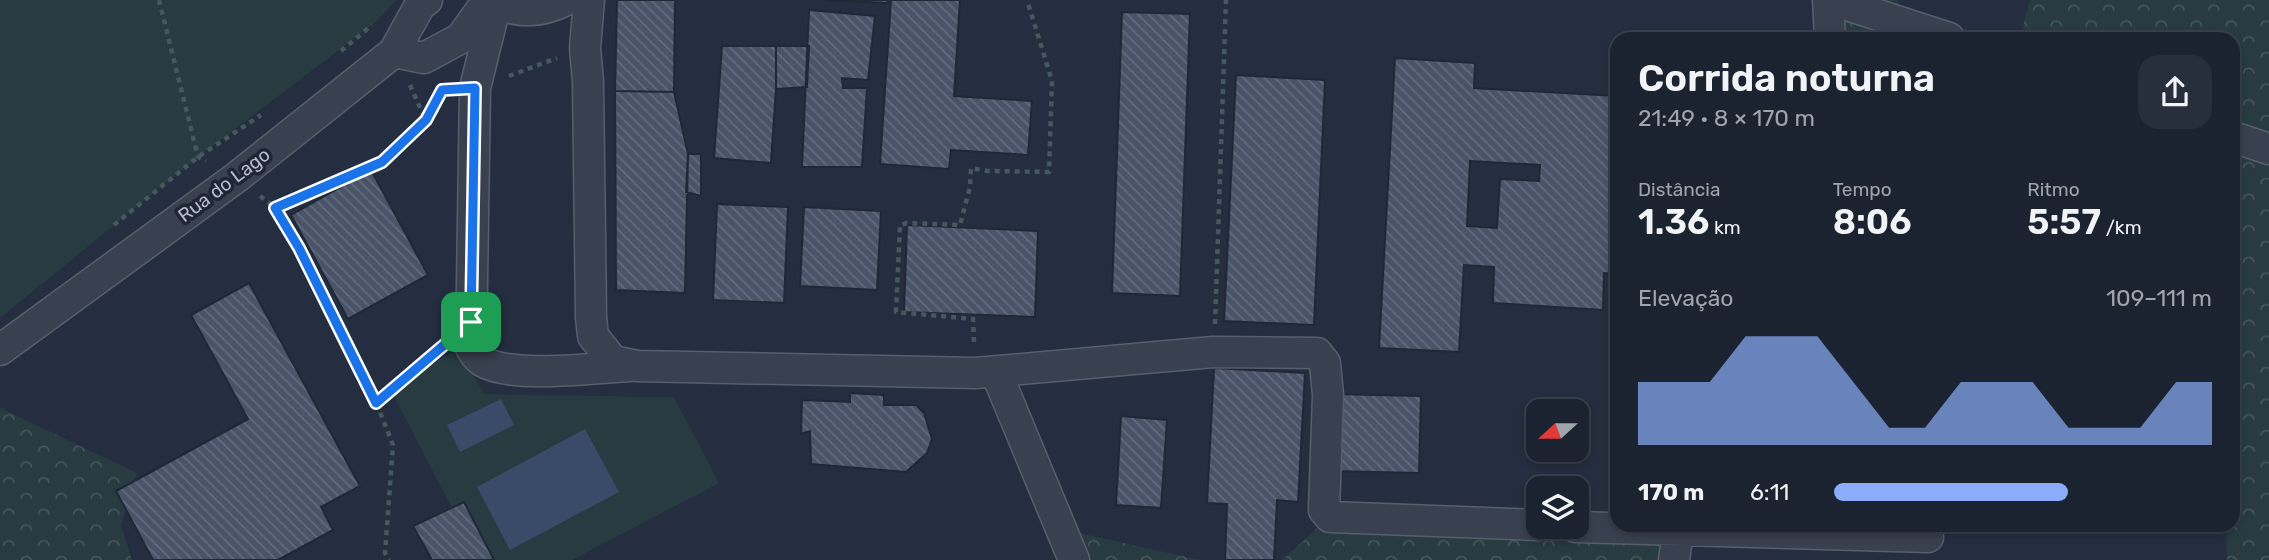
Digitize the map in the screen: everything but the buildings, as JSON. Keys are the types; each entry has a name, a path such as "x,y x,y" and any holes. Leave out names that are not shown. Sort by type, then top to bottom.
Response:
{"street":[{"name":"Rua do Lago","path":"0,350 237,177 394,52 420,5 426,0"},
{"path":"492,1 514,9 532,11 551,8 566,0"},
{"path":"589,0 584,48 588,82 590,292 593,336 612,361 637,366"},
{"path":"1830,32 1830,0 1903,20 1934,32"},
{"path":"394,52 424,58 461,38 492,1"},
{"path":"492,1 475,88 471,348 480,360 492,365 527,371 637,366 986,373 1213,352 1317,353 1325,363 1328,395 1324,510 1330,517 1526,525"},
{"path":"2240,139 2269,149"},
{"path":"986,373 1074,560"},
{"path":"1589,528 1610,528"},
{"path":"1674,560 1678,532"},
{"path":"1703,532 1928,541"}],"path":[{"path":"159,0 198,157 237,177 275,208 299,248 376,403 393,445 384,553 389,560"},
{"path":"986,373 973,320 896,312 900,225 960,225 970,187 971,168 987,171 1049,172 1052,81 1027,0"},
{"path":"1215,335 1226,0"},
{"path":"275,208 382,162 426,120 442,90 475,88 584,48"},
{"path":"198,157 262,114"},
{"path":"376,403 471,322"}],"green space":[{"path":"0,0 396,0 377,21 198,157 0,318"},
{"path":"1828,0 1898,0 1899,32 1830,32"},
{"path":"2030,0 2269,0 2269,560 2227,560 2226,532 2240,532 2240,32 2022,32"},
{"path":"459,349 484,394 674,397 719,483 572,560 432,560 413,526 451,506 389,387"},
{"path":"0,408 137,473 121,525 132,560 0,560"},
{"path":"1330,517 1526,525 1526,539 1589,539 1589,527 1610,528 1610,532 1678,532 1674,560 1282,560"},
{"path":"1061,529 1200,560 1074,560"}],"water":[{"path":"501,399 514,425 460,452 447,425"},
{"path":"585,429 619,492 510,550 477,487"}],"route":[{"path":"475,88 471,322 376,403 299,248 275,208 382,162 426,120 442,90 475,88"}]}
